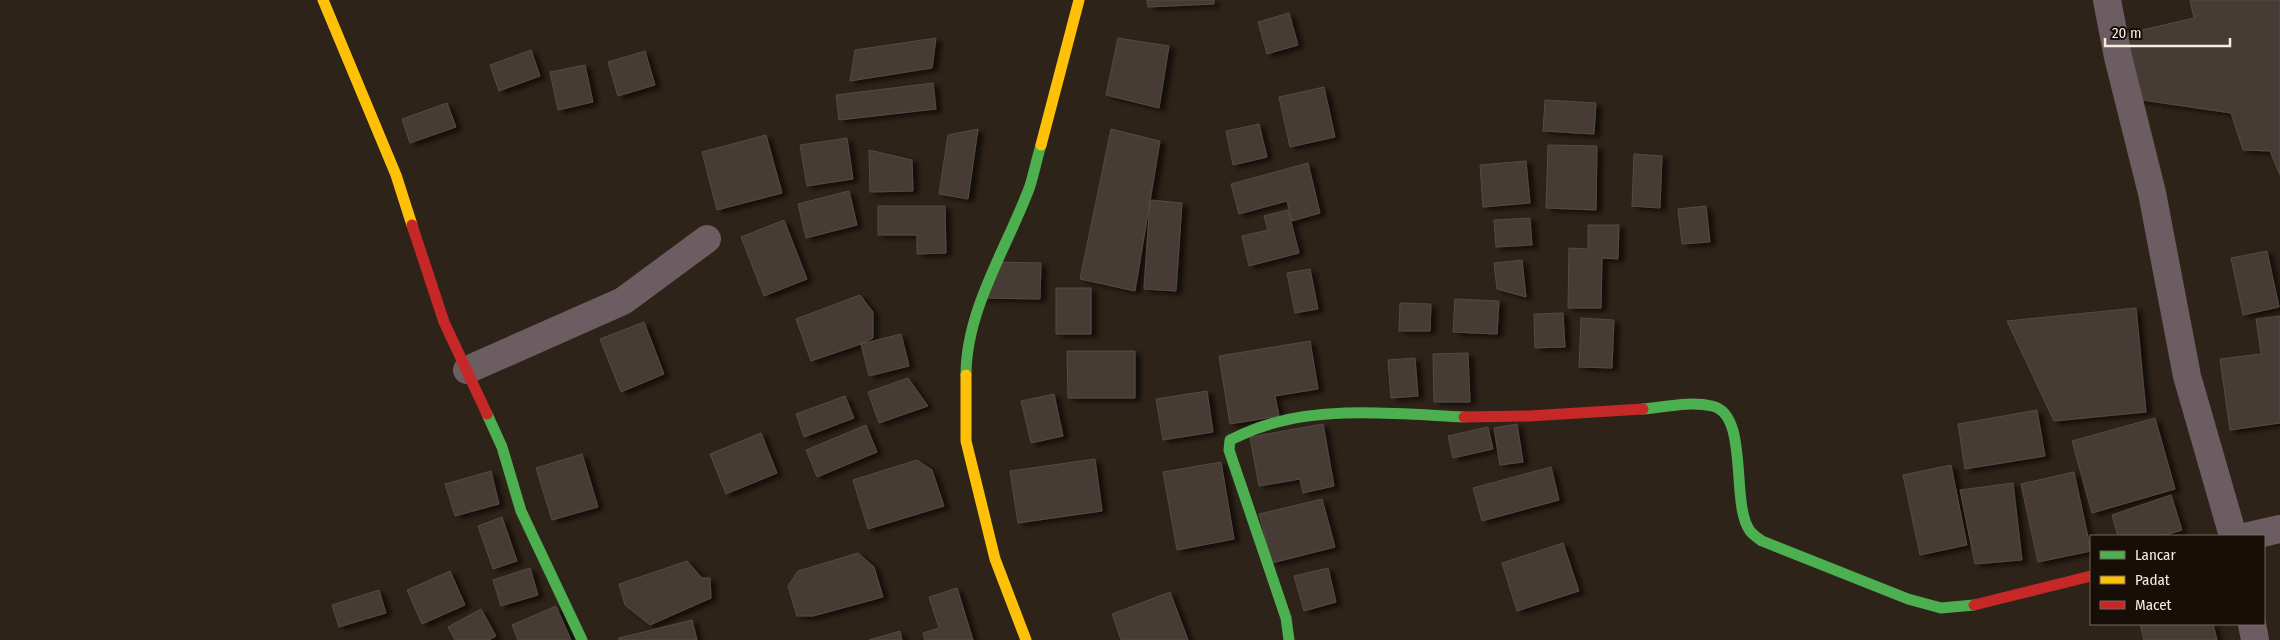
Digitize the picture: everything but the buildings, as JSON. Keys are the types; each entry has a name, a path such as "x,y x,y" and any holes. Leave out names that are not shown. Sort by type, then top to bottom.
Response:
{"street":[{"path":"323,0 396,175 444,322 502,447 521,512 582,640"},
{"path":"1026,640 995,559 966,441 966,357 982,298 1030,185 1079,0"},
{"path":"2107,0 2118,57 2152,193 2187,376 2233,535"},
{"path":"466,370 623,301 707,239"},
{"path":"1289,640 1286,618 1229,450 1230,440 1247,430 1319,414 1505,417 1701,404 1714,406 1725,412 1732,426 1744,516 1750,531 1762,541 1908,599 1941,608 1976,604 2090,576"},
{"path":"2254,535 2280,529"},
{"path":"2252,625 2255,640"}],"traffic: fast":[{"path":"966,375 968,350 980,302 1030,186 1041,145"},
{"path":"1643,409 1695,404 1712,406 1724,413 1731,425 1735,442 1744,518 1750,531 1762,541 1908,599 1941,608 1974,605"},
{"path":"1289,640 1286,618 1229,450 1230,440 1258,428 1307,416 1387,413 1464,417"},
{"path":"487,414 502,447 521,511 582,640"}],"traffic: slow":[{"path":"323,0 396,175 412,225"},
{"path":"1041,145 1079,0"},
{"path":"966,375 966,441 995,559 1026,640"}],"traffic: jam":[{"path":"412,225 444,322 487,414"},
{"path":"1464,417 1529,416 1643,409"},
{"path":"1974,605 2090,576"}]}
